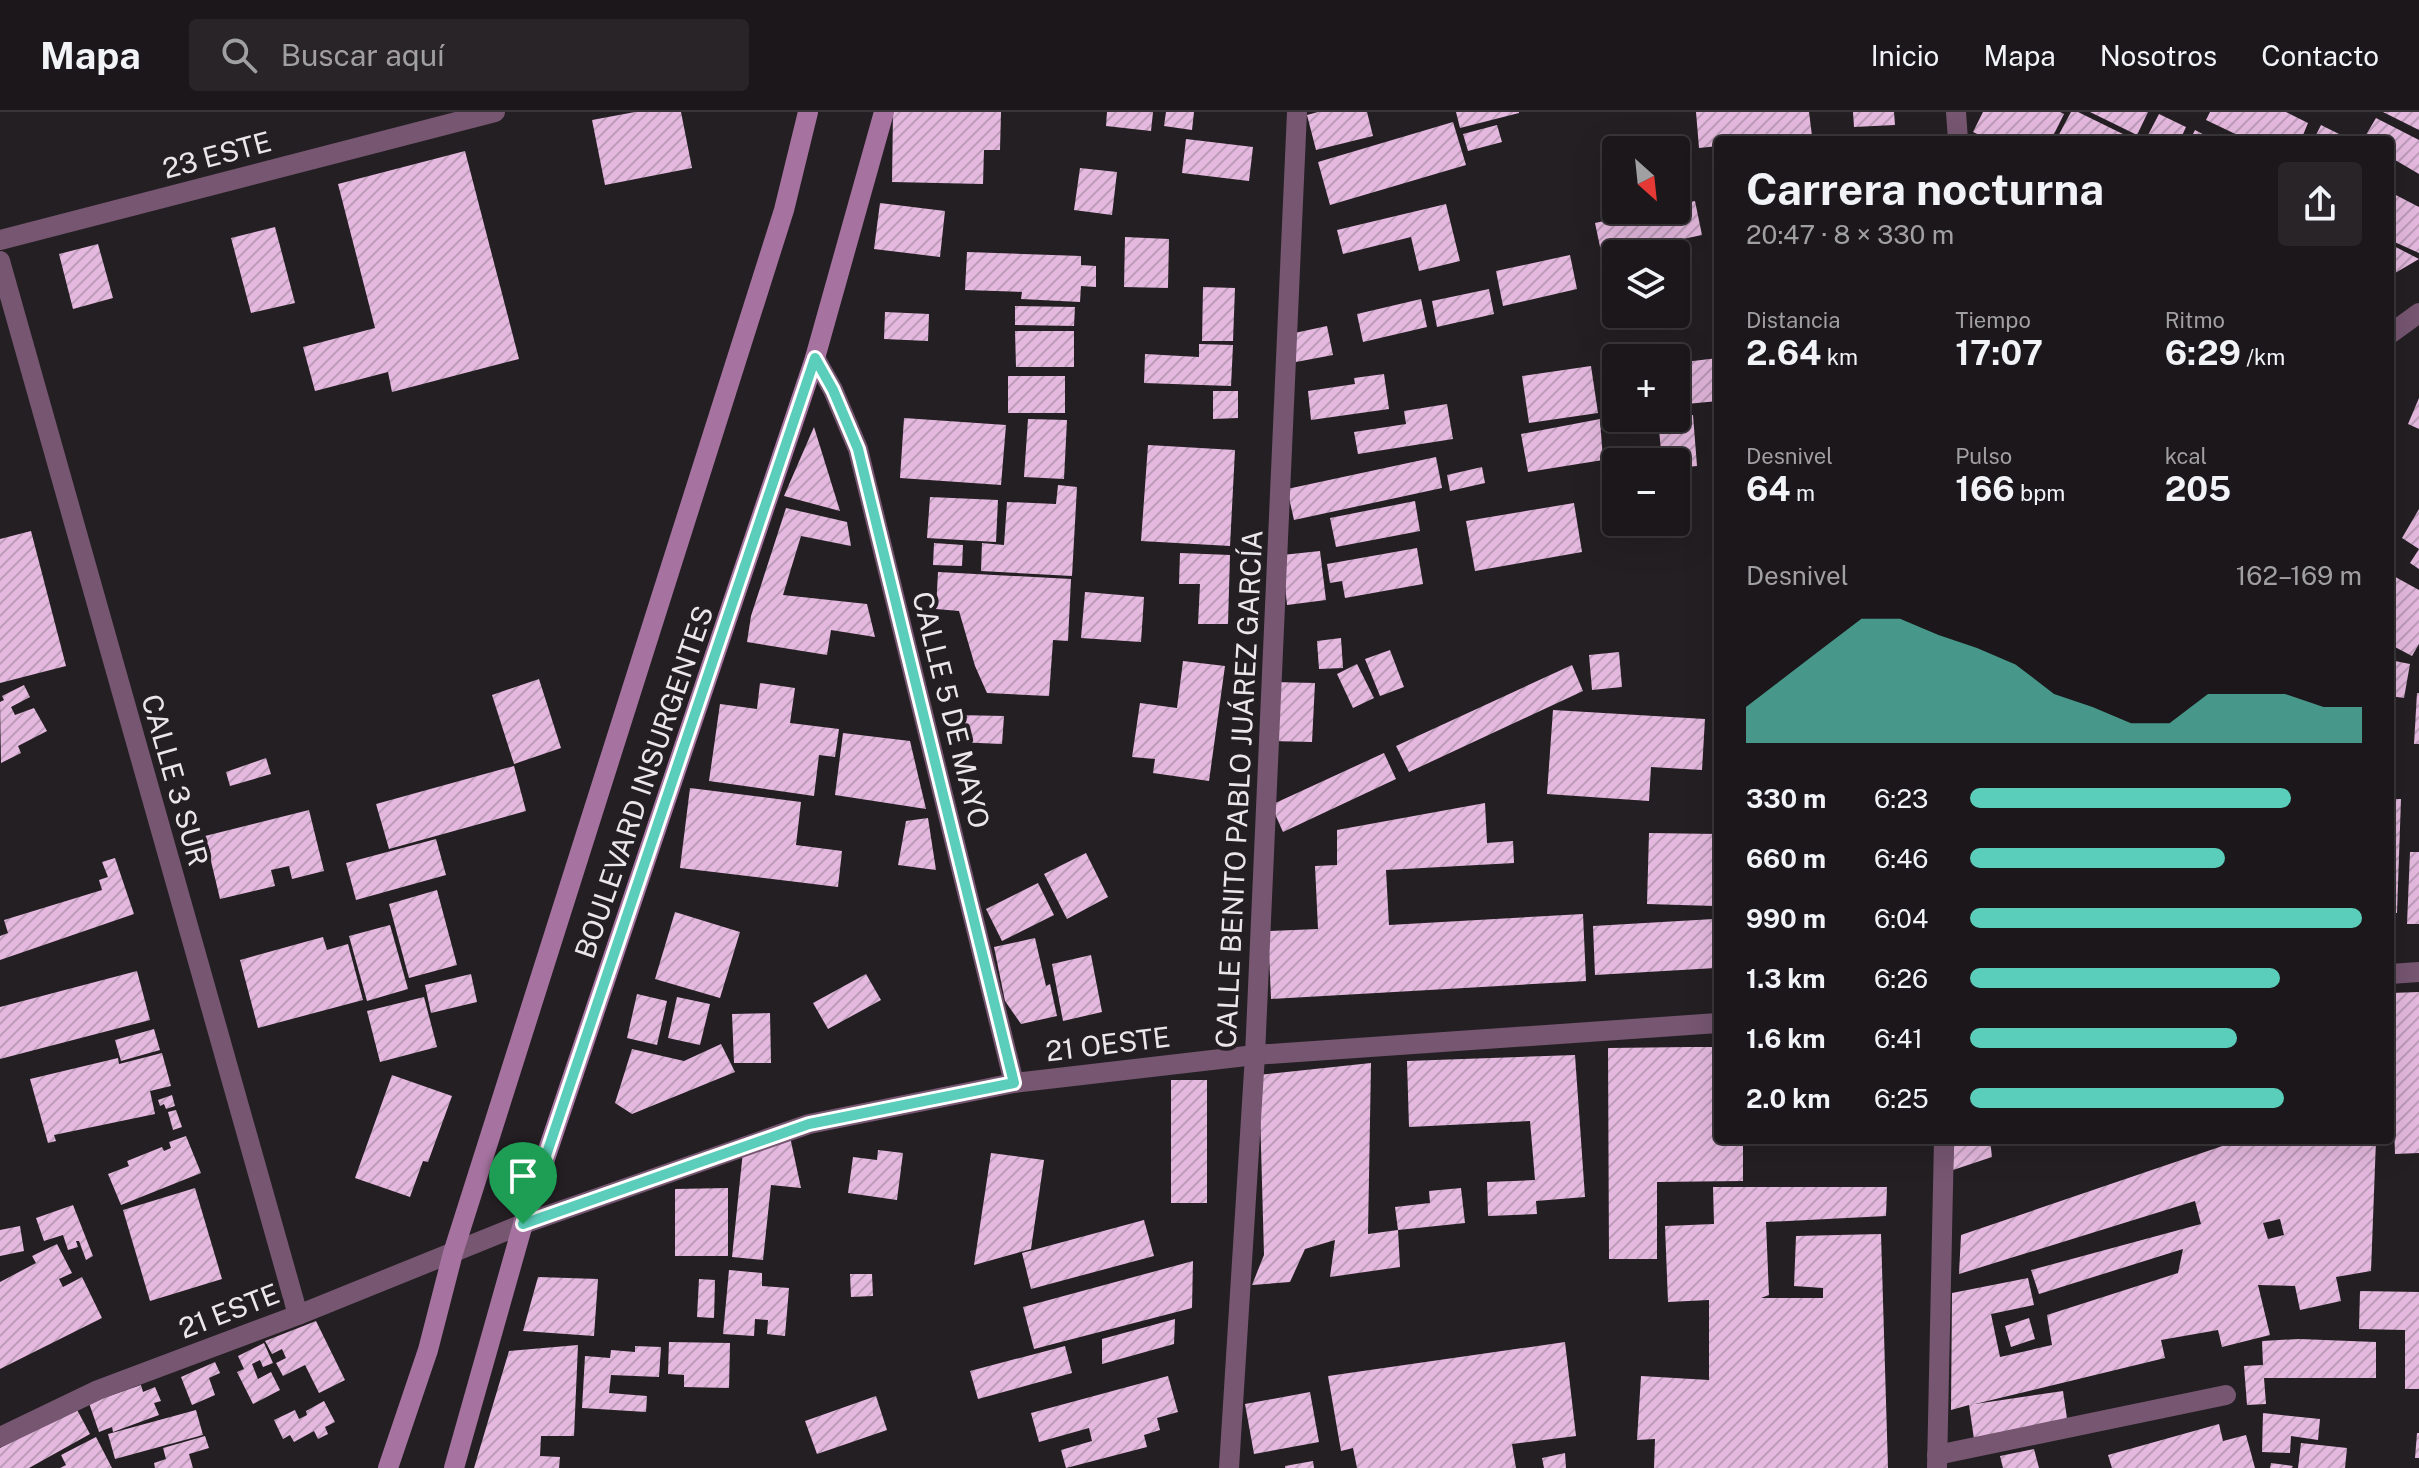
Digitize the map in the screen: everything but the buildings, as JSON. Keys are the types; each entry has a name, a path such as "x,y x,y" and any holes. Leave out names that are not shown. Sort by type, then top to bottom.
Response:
{"main road":[{"name":"BOULEVARD INSURGENTES","path":"388,1468 428,1350 453,1253 775,241 808,112"},
{"name":"BOULEVARD INSURGENTES","path":"454,1468 523,1224 815,358 884,112"}],"street":[{"name":"23 ESTE","path":"0,240 495,112"},
{"name":"CALLE BENITO PABLO JUÁREZ GARCÍA","path":"1229,1468 1255,1055 1297,112"},
{"path":"1956,112 1958,136"},
{"name":"CALLE 3 SUR","path":"0,261 298,1315"},
{"path":"2394,331 2419,313"},
{"name":"CALLE 5 DE MAYO","path":"815,358 833,390 858,449 1014,1083"},
{"path":"2394,974 2419,972"},
{"name":"21 OESTE","path":"481,1241 809,1124 1014,1083 1255,1055 1714,1023"},
{"path":"1944,1144 1937,1462 2226,1395"},
{"name":"21 ESTE","path":"0,1437 98,1390 298,1315 481,1241"}],"route":[{"path":"815,358 833,390 858,449 1014,1083 809,1124 523,1224 815,358"}]}
